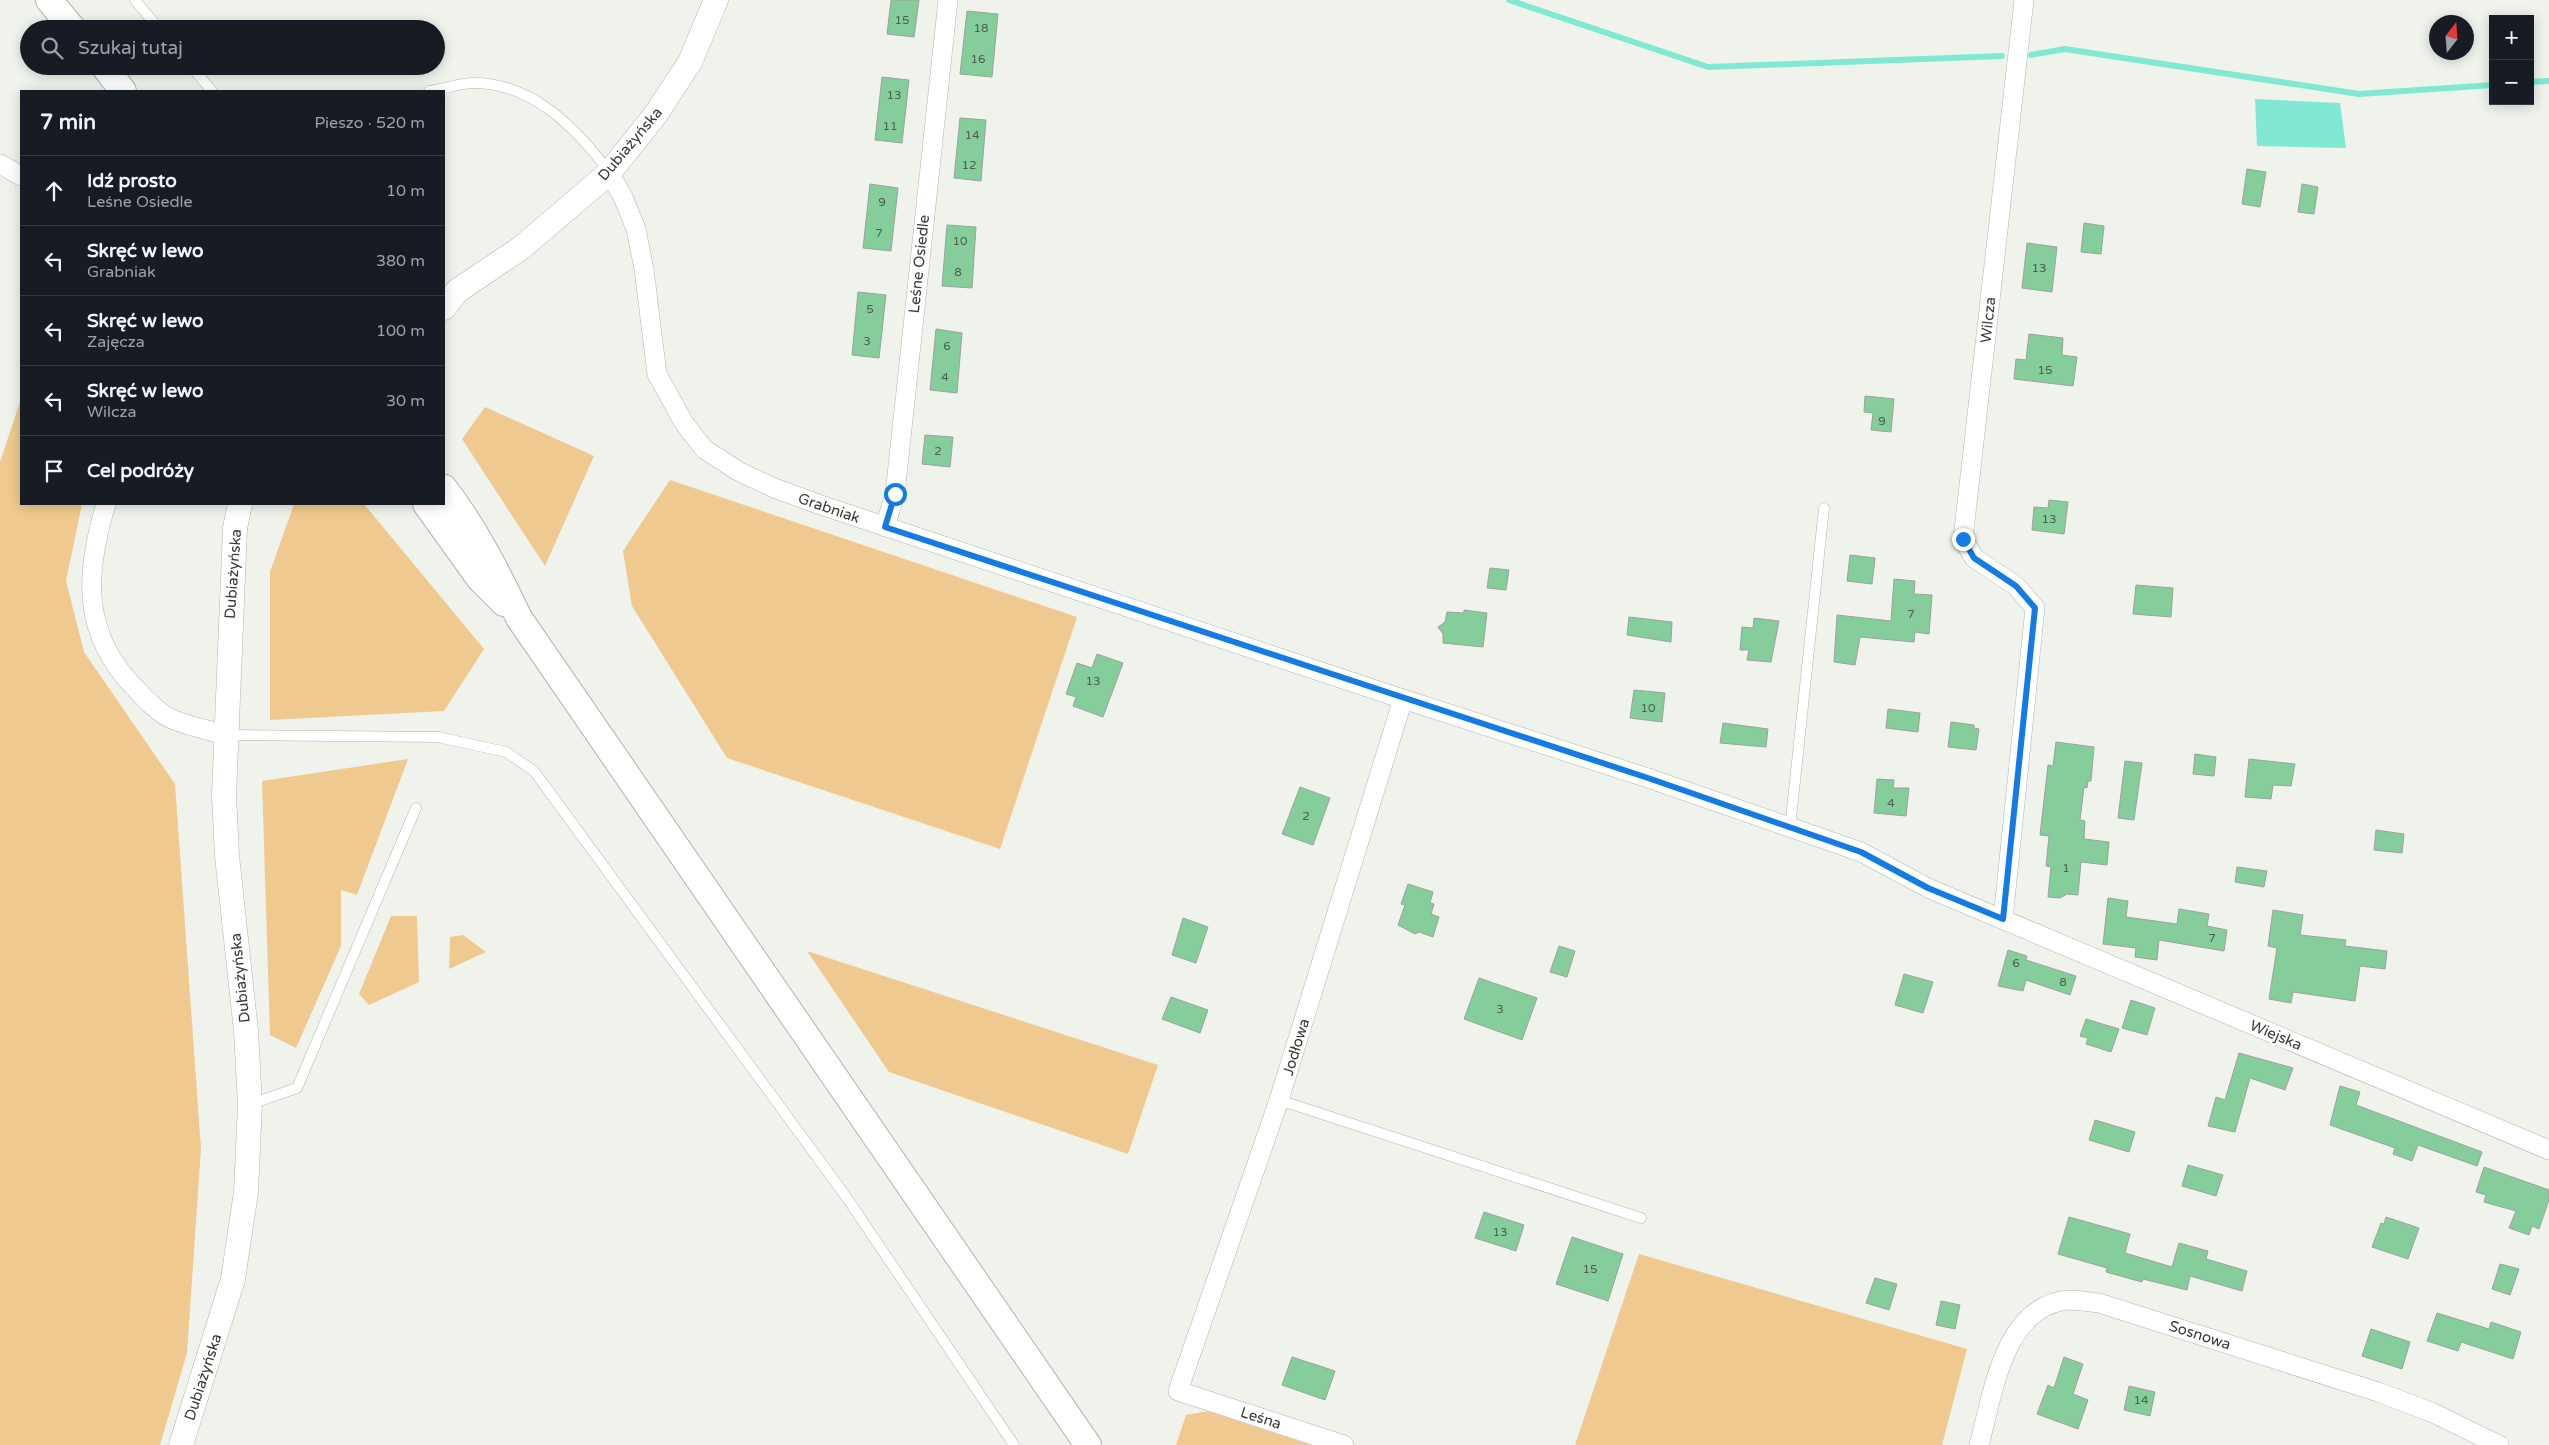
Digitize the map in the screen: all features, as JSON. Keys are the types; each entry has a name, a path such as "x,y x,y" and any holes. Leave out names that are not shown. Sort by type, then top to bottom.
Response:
{"main road":[{"path":"48,0 65,20"},
{"path":"111,75 122,90"},
{"path":"445,489 461,510 492,563 519,618 1088,1445"},
{"path":"427,505 479,578 519,618"}],"street":[{"name":"Dubiażyńska","path":"448,298 521,248 610,173 656,114 690,62 716,0"},
{"name":"Leśne Osiedle","path":"885,527 895,494 948,0"},
{"name":"Wilcza","path":"2003,919 2035,608 2016,586 1974,558 1963,539 2024,0"},
{"path":"0,164 20,175"},
{"name":"Grabniak","path":"610,173 623,196 636,229 644,269 657,374 668,398 704,449 738,471 774,488 885,527 1648,778 1861,852 1928,888 2003,919"},
{"path":"106,505 92,556 92,605 103,642 120,674 147,701 173,720 226,735"},
{"name":"Dubiażyńska","path":"181,1445 233,1278 246,1192 250,1104 246,1031 227,847 224,795 235,528 240,505"},
{"name":"Jodłowa","path":"1178,1391 1279,1100 1404,699"},
{"name":"Wiejska","path":"2003,919 2549,1150"},
{"name":"Sosnowa","path":"1979,1445 2006,1351 2015,1332 2031,1316 2049,1305 2068,1300 2099,1303 2378,1392 2431,1412 2500,1445"},
{"name":"Leśna","path":"1178,1391 1344,1445"}],"lane":[{"path":"135,0 152,20"},
{"path":"199,75 211,90"},
{"path":"436,90 474,83 506,87 536,101 576,130 610,173"},
{"path":"1790,828 1824,508"},
{"path":"226,735 438,737 506,752 534,771 847,1198 1014,1445"},
{"path":"250,1104 297,1088 416,808"},
{"path":"1279,1100 1641,1218"}],"shaded area":[{"path":"2255,99 2340,103 2346,148 2257,146"},
{"path":"20,402 20,505 82,505 66,581 84,652 175,784 201,1149 187,1353 160,1445 0,1445 0,462"},
{"path":"485,407 594,456 545,566 462,439"},
{"path":"670,480 1077,617 1000,849 727,758 632,606 623,551"},
{"path":"294,505 365,505 484,649 444,711 270,720 270,572"},
{"path":"408,759 357,895 341,890 341,946 296,1048 270,1035 262,781"},
{"path":"391,916 417,916 419,982 369,1005 359,994"},
{"path":"463,935 486,952 449,969 450,937"},
{"path":"807,951 1158,1065 1128,1154 889,1072"},
{"path":"1639,1254 1967,1349 1942,1445 1575,1445"},
{"path":"1208,1411 1311,1445 1176,1445 1186,1415"}],"building":[{"path":"891,0 919,0 914,37 887,34"},
{"path":"967,11 998,14 992,77 960,74"},
{"path":"882,77 909,80 902,143 875,140"},
{"path":"960,118 986,120 981,181 954,178"},
{"path":"2247,169 2266,172 2260,207 2242,204"},
{"path":"870,184 898,188 891,251 863,248"},
{"path":"2302,184 2318,187 2314,214 2298,212"},
{"path":"2084,223 2104,226 2101,254 2081,252"},
{"path":"947,225 976,227 972,288 942,286"},
{"path":"2027,243 2057,247 2052,292 2022,288"},
{"path":"858,292 886,295 879,358 852,355"},
{"path":"936,329 962,333 957,393 930,390"},
{"path":"2029,334 2063,338 2062,355 2077,357 2073,386 2014,379 2016,359 2026,360"},
{"path":"1865,396 1894,399 1891,432 1871,430 1873,413 1864,412"},
{"path":"925,435 953,437 950,467 922,464"},
{"path":"2049,500 2068,502 2064,534 2032,530 2034,507 2048,508"},
{"path":"1850,555 1875,558 1872,584 1847,581"},
{"path":"1490,568 1509,570 1506,590 1487,588"},
{"path":"1894,579 1915,581 1914,594 1932,595 1929,634 1915,632 1914,642 1860,637 1855,665 1834,662 1837,615 1891,621"},
{"path":"2136,585 2173,588 2171,617 2133,614"},
{"path":"1464,610 1487,613 1483,647 1443,643 1443,634 1438,627 1445,622 1447,612 1464,613"},
{"path":"1629,617 1672,622 1671,642 1627,635"},
{"path":"1754,618 1779,621 1771,662 1747,660 1749,650 1740,650 1742,627 1753,628"},
{"path":"1097,654 1123,663 1103,717 1073,706 1076,697 1066,694 1077,663 1092,668"},
{"path":"1634,690 1665,693 1662,722 1630,718"},
{"path":"1888,709 1920,713 1918,732 1886,728"},
{"path":"1951,722 1974,725 1974,728 1979,729 1976,750 1948,747"},
{"path":"1723,723 1768,729 1766,747 1720,743"},
{"path":"2056,742 2094,747 2091,781 2088,781 2087,788 2084,787 2080,820 2085,821 2084,839 2109,842 2107,865 2081,862 2078,895 2067,894 2060,898 2048,897 2051,867 2046,866 2049,836 2040,835 2048,765 2053,766"},
{"path":"2195,754 2216,757 2214,776 2193,774"},
{"path":"2249,759 2295,764 2291,786 2273,785 2271,799 2245,797"},
{"path":"2125,761 2142,763 2134,820 2118,818"},
{"path":"1877,779 1894,780 1893,788 1909,788 1906,816 1874,813"},
{"path":"1300,787 1330,798 1313,845 1282,834"},
{"path":"2376,830 2404,834 2402,853 2374,850"},
{"path":"2237,867 2267,871 2264,887 2235,882"},
{"path":"1408,884 1433,892 1430,903 1434,904 1431,914 1439,917 1433,937 1419,932 1415,934 1398,925 1405,905 1401,904"},
{"path":"2108,898 2128,901 2126,917 2177,924 2179,909 2209,914 2207,926 2227,930 2224,951 2159,940 2157,960 2135,957 2136,948 2103,944"},
{"path":"2273,910 2303,915 2300,935 2346,940 2345,946 2387,951 2385,969 2360,966 2355,1001 2293,992 2291,1003 2269,999 2277,948 2268,946"},
{"path":"1183,918 1208,927 1196,963 1172,955"},
{"path":"1559,946 1575,951 1567,977 1550,972"},
{"path":"2008,950 2027,956 2026,960 2076,976 2070,995 2026,980 2023,991 1998,986"},
{"path":"1904,974 1933,982 1923,1013 1895,1005"},
{"path":"1479,978 1537,998 1522,1040 1464,1019"},
{"path":"1171,997 1208,1010 1200,1033 1162,1019"},
{"path":"2131,1000 2155,1008 2147,1035 2122,1028"},
{"path":"2086,1019 2119,1029 2111,1052 2086,1044 2088,1038 2080,1036"},
{"path":"2239,1053 2293,1068 2285,1090 2250,1078 2235,1132 2208,1126 2216,1097 2225,1100"},
{"path":"2340,1086 2360,1092 2356,1105 2482,1152 2477,1166 2418,1145 2412,1161 2393,1154 2395,1148 2330,1125"},
{"path":"2095,1120 2135,1132 2129,1152 2089,1140"},
{"path":"2188,1165 2223,1175 2216,1196 2182,1186"},
{"path":"2484,1167 2549,1190 2549,1200 2539,1229 2532,1226 2529,1235 2509,1228 2516,1211 2484,1202 2486,1195 2476,1192"},
{"path":"1484,1212 1524,1225 1516,1251 1475,1238"},
{"path":"2069,1217 2130,1234 2125,1253 2172,1267 2179,1243 2208,1251 2206,1259 2247,1271 2242,1291 2190,1276 2187,1290 2143,1279 2142,1282 2106,1272 2107,1268 2058,1254"},
{"path":"2386,1217 2419,1228 2408,1259 2372,1247 2381,1223 2384,1224"},
{"path":"1572,1237 1623,1254 1608,1301 1556,1284"},
{"path":"2500,1264 2519,1269 2510,1295 2492,1289"},
{"path":"1875,1278 1897,1284 1889,1310 1866,1303"},
{"path":"1941,1301 1960,1305 1955,1329 1936,1325"},
{"path":"2437,1313 2489,1329 2491,1322 2521,1332 2513,1359 2461,1342 2458,1351 2427,1341"},
{"path":"2371,1329 2410,1342 2402,1369 2362,1356"},
{"path":"1292,1357 1335,1371 1325,1400 1282,1385"},
{"path":"2064,1357 2083,1364 2073,1394 2088,1400 2078,1429 2037,1414 2048,1385 2054,1388"},
{"path":"2129,1386 2155,1392 2150,1416 2124,1410"}],"waterway":[{"path":"1509,0 1708,67 2002,56"},
{"path":"2031,55 2065,49 2359,94 2489,85"},
{"path":"2534,82 2549,81"}],"route":[{"path":"895,494 885,527 1648,778 1861,852 1928,888 2003,919 2035,608 2016,586 1974,558 1963,539"}]}
